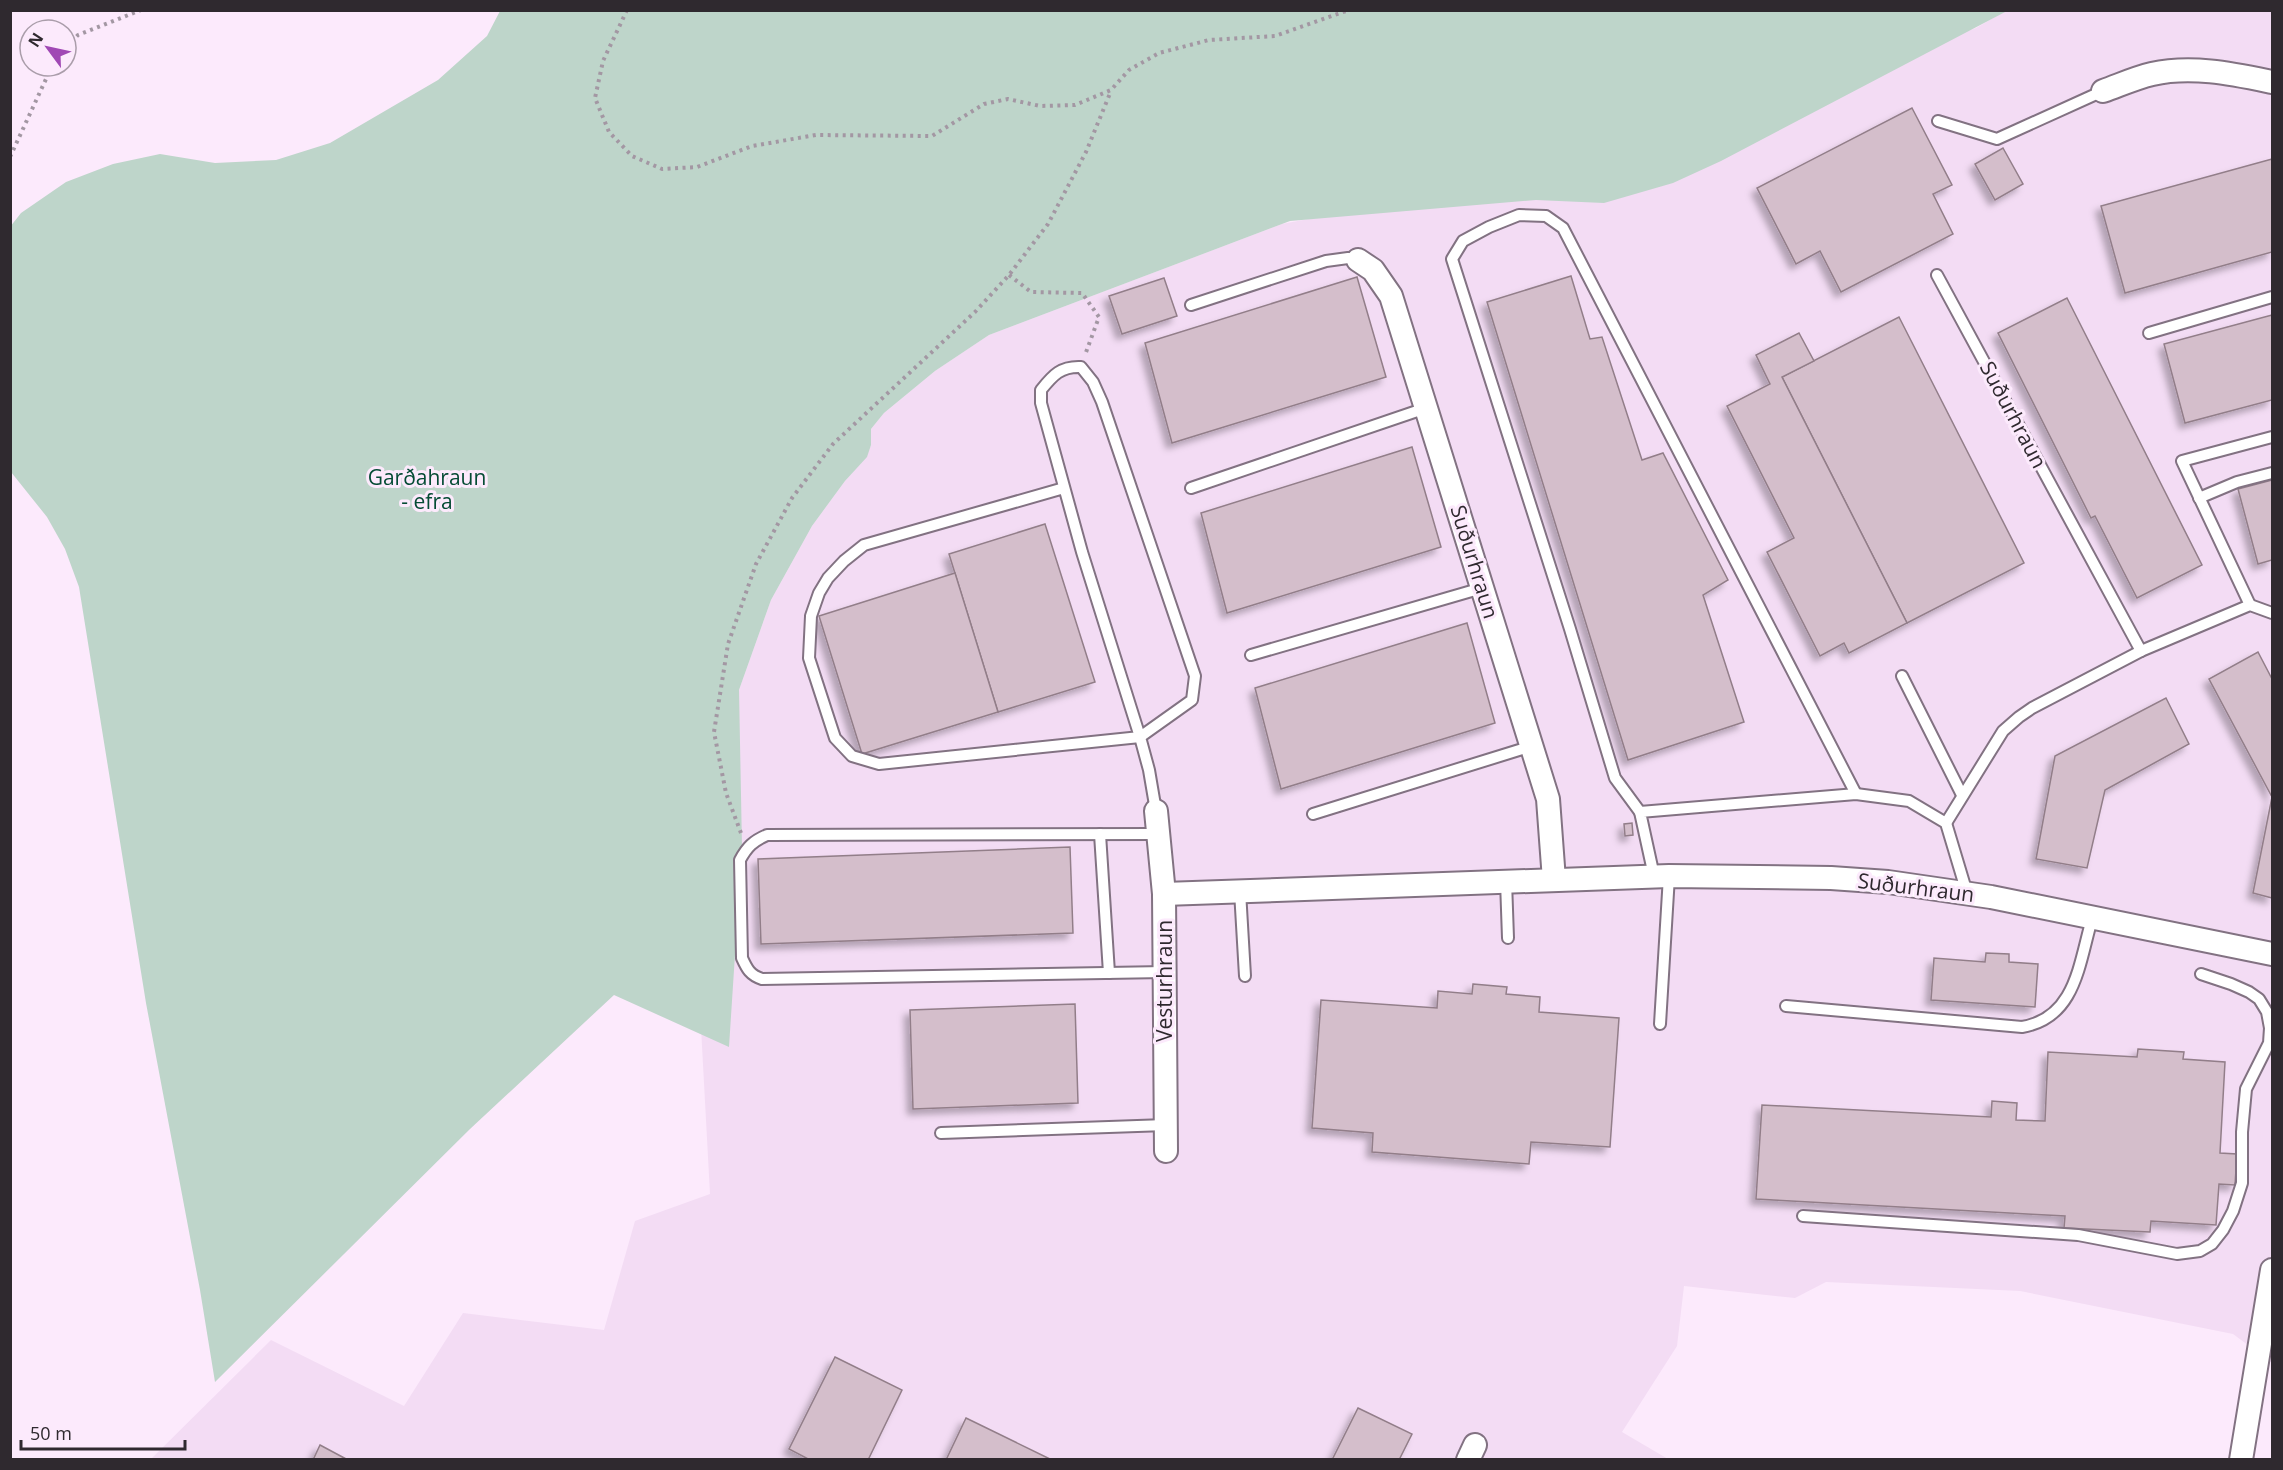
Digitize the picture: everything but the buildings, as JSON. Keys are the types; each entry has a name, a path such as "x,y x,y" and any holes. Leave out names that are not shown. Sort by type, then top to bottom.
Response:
{"street":[{"path":"2103,92 2135,79 2181,71 2210,71 2272,82"},
{"name":"Suðurhraun","path":"1358,260 1373,270 1391,296 1548,799 1554,880"},
{"name":"Vesturhraun","path":"1156,810 1164,894 1166,1151"},
{"name":"Suðurhraun","path":"1164,894 1661,876 1831,878 1888,882 1967,894 2272,954"},
{"path":"2241,1460 2267,1348 2272,1270"}],"lane":[{"path":"1938,121 1997,139 2103,92"},
{"path":"1660,1024 1661,876 1640,812 1615,778 1452,259 1463,241 1489,227 1519,216 1546,216 1563,228 1856,794"},
{"path":"1191,305 1326,261 1348,258 1358,260"},
{"name":"Suðurhraun","path":"1937,275 2141,651"},
{"path":"2149,333 2272,297"},
{"path":"1064,488 864,545 828,578 819,593 811,616 809,658 835,738 852,756 879,764 1140,737 1192,700 1195,676 1102,402 1093,382 1081,367 1068,366 1057,372 1041,390 1041,403 1064,488 1140,737 1156,810"},
{"path":"1191,488 1426,408"},
{"path":"2250,606 2182,461 2272,437"},
{"path":"2199,498 2237,482 2272,473"},
{"path":"1251,655 1482,588"},
{"path":"1946,823 2003,731 2031,708 2141,651 2250,606 2272,614"},
{"path":"1902,676 1962,795"},
{"path":"1313,814 1532,746"},
{"path":"1640,812 1856,794 1909,801 1946,823 1967,894"},
{"path":"1101,834 1109,973"},
{"path":"1158,834 767,835 755,840 746,848 740,860 742,958 753,976 762,979 1165,972"},
{"path":"1506,881 1508,938"},
{"path":"1240,891 1245,976"},
{"path":"1786,1006 2022,1027 2034,1025 2055,1014 2068,997 2092,918"},
{"path":"1803,1216 2078,1235 2177,1254 2200,1251 2212,1244 2223,1230 2242,1183 2242,1132 2246,1089 2269,1043 2270,1028 2267,1012 2259,999 2231,984 2201,974"},
{"path":"942,1133 1166,1125"}],"path":[{"path":"78,35 141,10"},
{"path":"627,10 603,61 595,98 609,132 632,156 662,169 697,167 752,146 816,135 932,136 984,104 1008,99 1040,106 1075,105 1111,90"},
{"path":"746,848 726,793 714,732 729,644 756,564 792,498 833,444 975,312 1009,275 1048,224 1086,152 1111,90 1129,70 1159,52 1209,40 1275,36 1349,10"},
{"path":"10,157 46,78"},
{"path":"1009,275 1031,291 1082,292 1099,316 1081,367"}],"shaded area":[{"path":"2007,10 2272,11 2272,1363 2233,1334 2020,1291 1826,1282 1795,1298 1684,1286 1677,1346 1622,1432 1668,1459 150,1460 271,1340 404,1406 463,1313 604,1330 635,1221 710,1194 694,898 739,752 739,690 771,600 812,526 866,457 871,445 871,429 884,413 935,371 989,335 1282,224 1539,175 1976,28"}],"green space":[{"name":"Garðahraun - efra","path":"500,11 2007,11 1721,161 1673,183 1604,203 1536,200 1290,221 989,335 935,371 884,413 871,429 871,445 867,457 845,481 812,526 771,600 739,690 742,847 729,1047 614,995 470,1129 215,1382 146,1003 79,587 65,549 47,517 11,472 10,227 21,213 66,182 113,164 160,154 215,163 276,160 330,143 438,80 487,36"}]}
